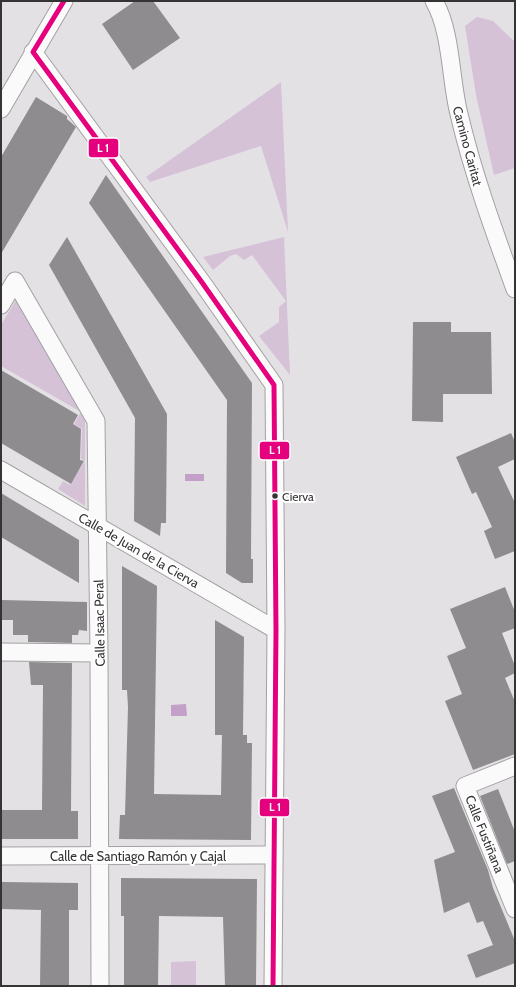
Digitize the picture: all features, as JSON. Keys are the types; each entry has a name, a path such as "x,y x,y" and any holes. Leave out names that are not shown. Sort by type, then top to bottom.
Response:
{"street":[{"path":"1,109 64,1"},
{"name":"Camino Caritat","path":"434,1 441,18 445,34 453,85 468,150 480,191 515,289"},
{"path":"33,52 197,274 274,385 276,630 273,986"},
{"name":"Calle Isaac Peral","path":"1,305 15,281 96,420 99,653 100,986"},
{"name":"Calle de Juan de la Cierva","path":"1,470 276,630"},
{"path":"1,652 99,653"},
{"name":"Calle Fustiñana","path":"515,766 465,786 515,909"},
{"name":"Calle de Santiago Ramón y Cajal","path":"1,856 274,855"}],"shaded area":[{"path":"477,17 493,21 515,42 515,168 494,175 476,95 465,26"},
{"path":"281,82 288,232 261,146 150,182 146,177"},
{"path":"284,237 290,375 259,336 279,322 279,307 286,301 252,255 244,260 236,254 230,256 213,270 203,257"},
{"path":"16,300 81,412 1,366 1,325"},
{"path":"81,412 85,419 85,461 81,459 82,429 74,424"},
{"path":"85,461 85,506 58,489 63,481 70,485"},
{"path":"185,474 204,474 204,481 185,481"},
{"path":"186,704 187,716 171,716 171,705"},
{"path":"196,961 196,986 171,986 171,962"}],"building":[{"path":"135,1 153,1 180,38 133,70 102,24"},
{"path":"36,97 67,116 67,119 76,127 1,254 1,157"},
{"path":"106,175 252,383 251,559 253,559 253,583 242,583 226,573 227,400 89,203"},
{"path":"67,237 167,414 166,523 161,523 160,536 134,521 135,418 49,265"},
{"path":"413,322 451,322 451,332 491,332 492,394 443,394 443,422 412,421"},
{"path":"1,370 78,415 73,424 81,429 80,460 84,461 71,484 1,443"},
{"path":"511,433 515,442 515,459 498,467 515,503 515,551 495,559 484,531 492,527 476,492 472,494 456,457"},
{"path":"1,493 79,540 79,583 1,537"},
{"path":"122,566 157,586 154,794 221,795 222,735 215,735 215,620 244,637 243,735 247,735 247,743 252,743 251,840 119,839 120,815 125,815 128,707 127,690 122,690"},
{"path":"505,587 515,612 515,628 502,633 515,666 515,673 505,678 515,702 515,754 473,770 445,701 462,694 447,656 466,648 450,609"},
{"path":"1,600 87,602 87,631 79,630 78,635 72,635 72,643 28,642 28,635 13,635 13,620 1,620"},
{"path":"29,662 72,663 71,811 78,811 78,839 1,839 1,810 42,810 43,685 31,685"},
{"path":"454,788 488,870 493,888 515,941 515,963 476,978 467,955 493,945 483,921 477,923 469,902 444,913 434,860 455,852 432,796"},
{"path":"498,789 515,832 515,861 507,864 480,796"},
{"path":"121,878 257,879 256,986 225,986 223,917 159,916 158,986 124,986 124,916 121,916"},
{"path":"1,882 78,883 78,910 69,910 69,986 40,986 41,910 1,909"}],"transit line":[{"path":"64,1 33,52 201,281 274,385 276,630 273,986"}],"place":[{"name":"Cierva","path":"275,496"}]}
